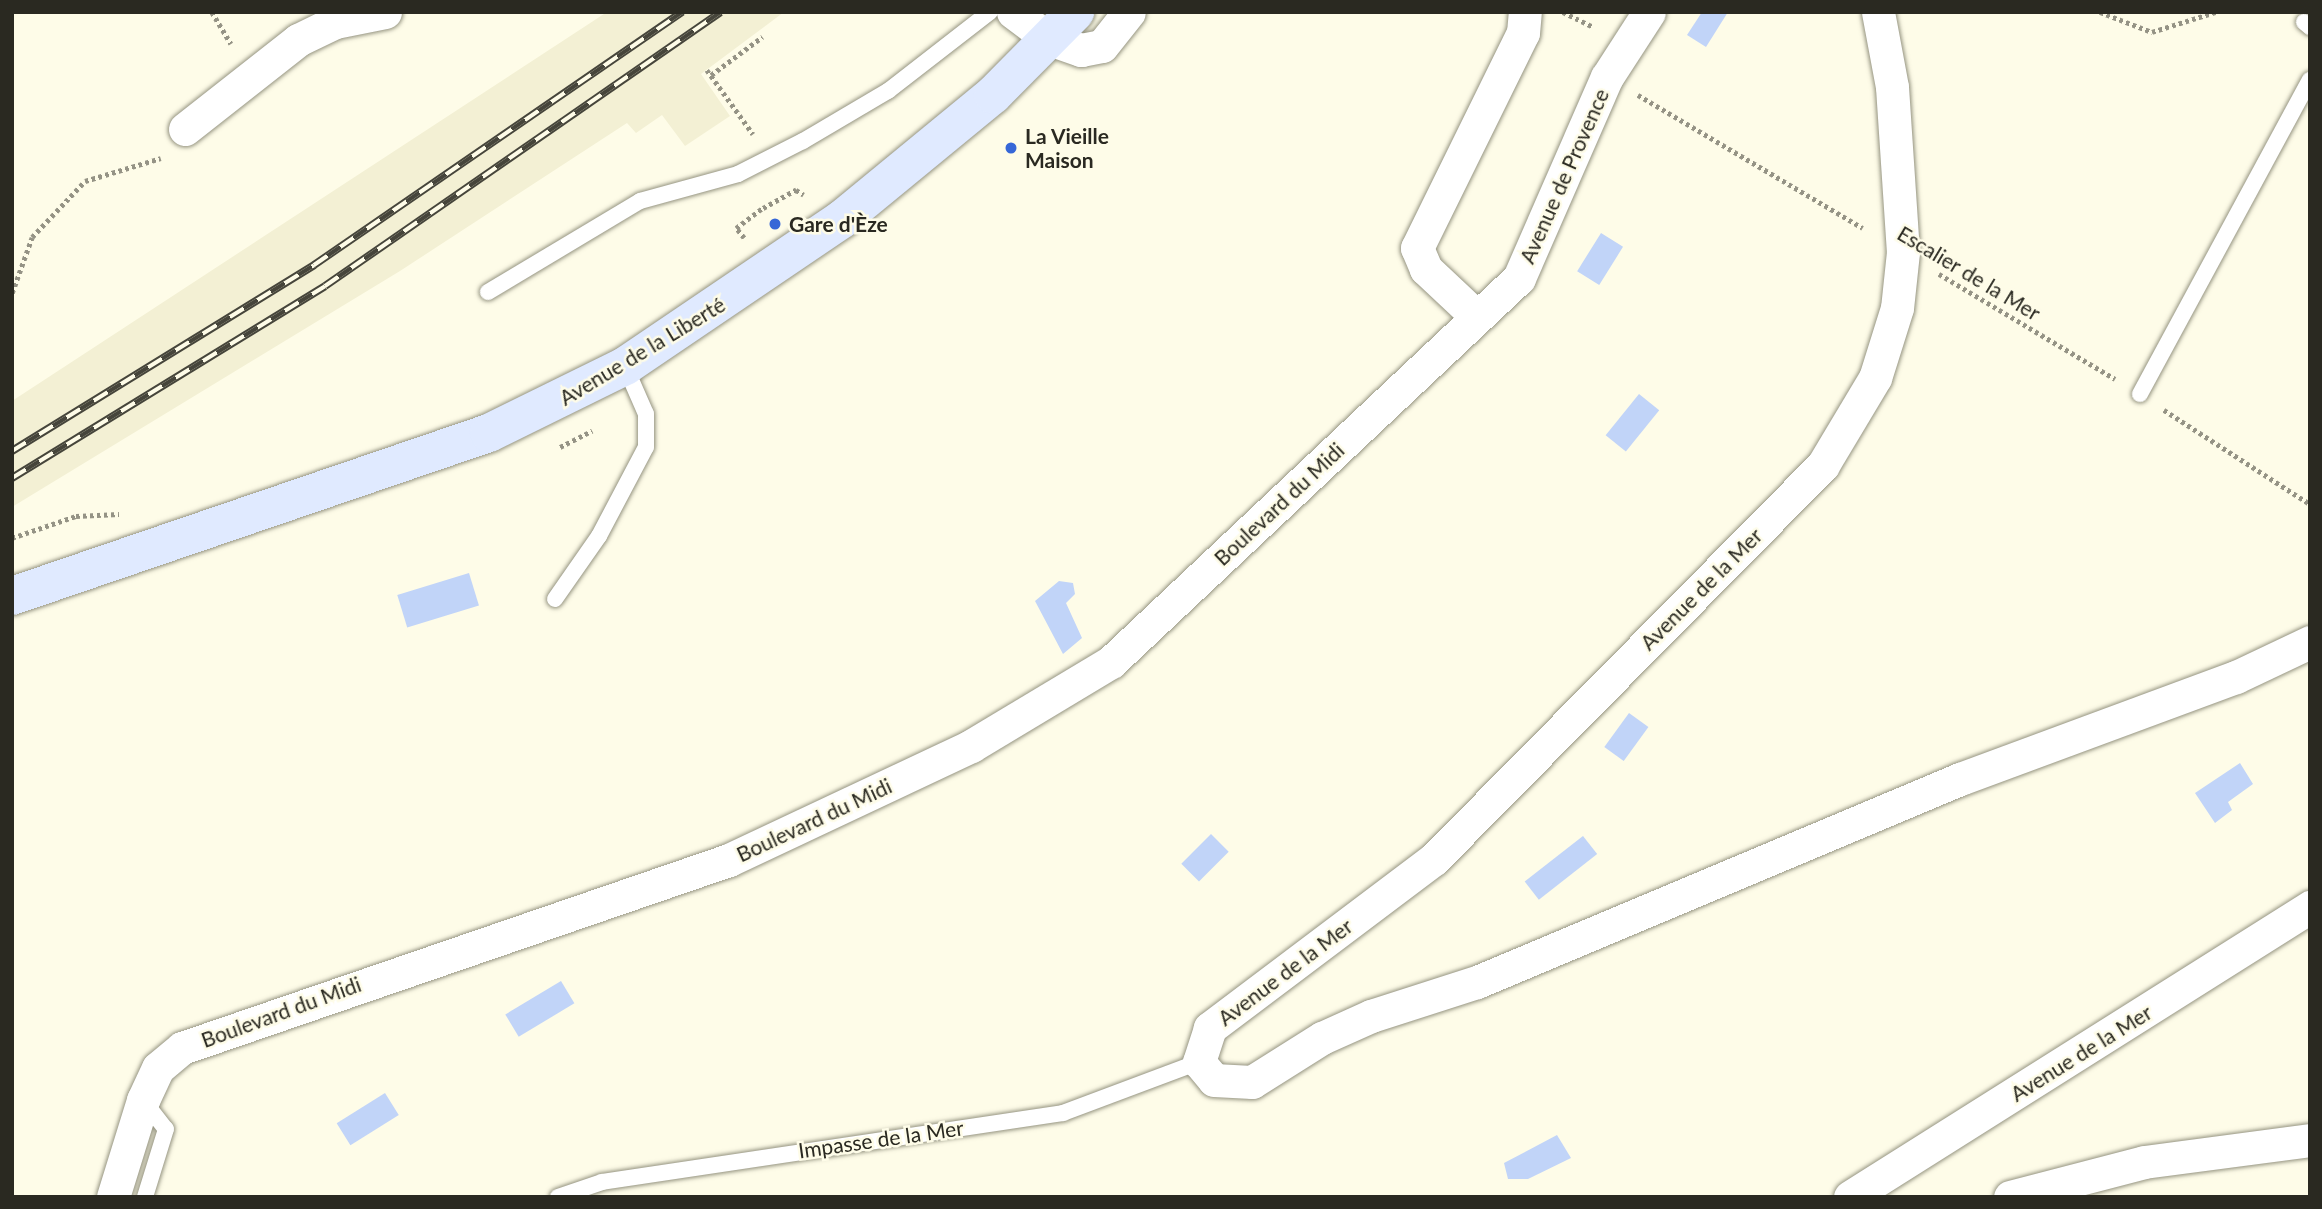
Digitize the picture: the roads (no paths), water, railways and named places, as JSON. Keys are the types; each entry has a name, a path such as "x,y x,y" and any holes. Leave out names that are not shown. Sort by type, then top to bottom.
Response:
{"main road":[{"name":"Avenue de la Liberté","path":"12,596 489,433 625,366 842,219 993,95 1062,26"}],"street":[{"path":"185,129 298,40 335,22 385,12"},
{"path":"1013,12 1062,26 1081,50 1102,46 1129,12"},
{"path":"1476,316 1426,269 1417,248 1523,33 1525,12"},
{"name":"Avenue de Provence","path":"1476,316 1519,278 1607,77 1649,12"},
{"name":"Avenue de la Mer","path":"1199,1062 1210,1028 1434,859 1823,466 1875,378 1897,308 1903,252 1892,87 1878,12"},
{"name":"Boulevard du Midi","path":"113,1197 144,1100 158,1068 182,1048 474,942 729,860 971,746 1111,662 1476,316"},
{"path":"1199,1062 1214,1080 1252,1082 1322,1038 1371,1016 1477,982 1960,779 2236,677 2310,642"},
{"name":"Avenue de la Mer","path":"1850,1197 2310,907"},
{"path":"2010,1197 2144,1162 2310,1140"}],"lane":[{"path":"488,292 640,201 738,174 770,157 888,91 990,12"},
{"path":"2140,394 2310,80"},
{"path":"555,599 599,536 646,447 646,414 625,366"},
{"name":"Impasse de la Mer","path":"558,1197 601,1182 1063,1113 1199,1062"},
{"path":"144,1100 166,1129 145,1197"}],"water":[{"path":"1702,12 1728,12 1706,47 1687,35"},
{"path":"1601,233 1623,247 1599,285 1577,271"},
{"path":"1639,394 1659,410 1626,452 1606,435"},
{"path":"469,573 479,606 407,627 397,595"},
{"path":"1059,581 1073,583 1075,594 1066,603 1082,638 1063,654 1035,601"},
{"path":"1629,713 1648,727 1624,761 1604,747"},
{"path":"2240,763 2253,784 2228,802 2232,810 2215,823 2195,793"},
{"path":"1211,834 1229,852 1199,881 1181,864"},
{"path":"1583,836 1597,854 1539,900 1525,882"},
{"path":"561,981 574,1003 519,1037 505,1014"},
{"path":"385,1093 399,1115 350,1145 337,1123"},
{"path":"1557,1135 1571,1158 1528,1179 1508,1179 1504,1163"}],"railway":[{"path":"12,451 314,265 682,12"},
{"path":"12,478 325,286 720,12"}],"place":[{"name":"La Vieille Maison","path":"1011,148"},
{"name":"Gare d'Èze","path":"775,224"}]}
